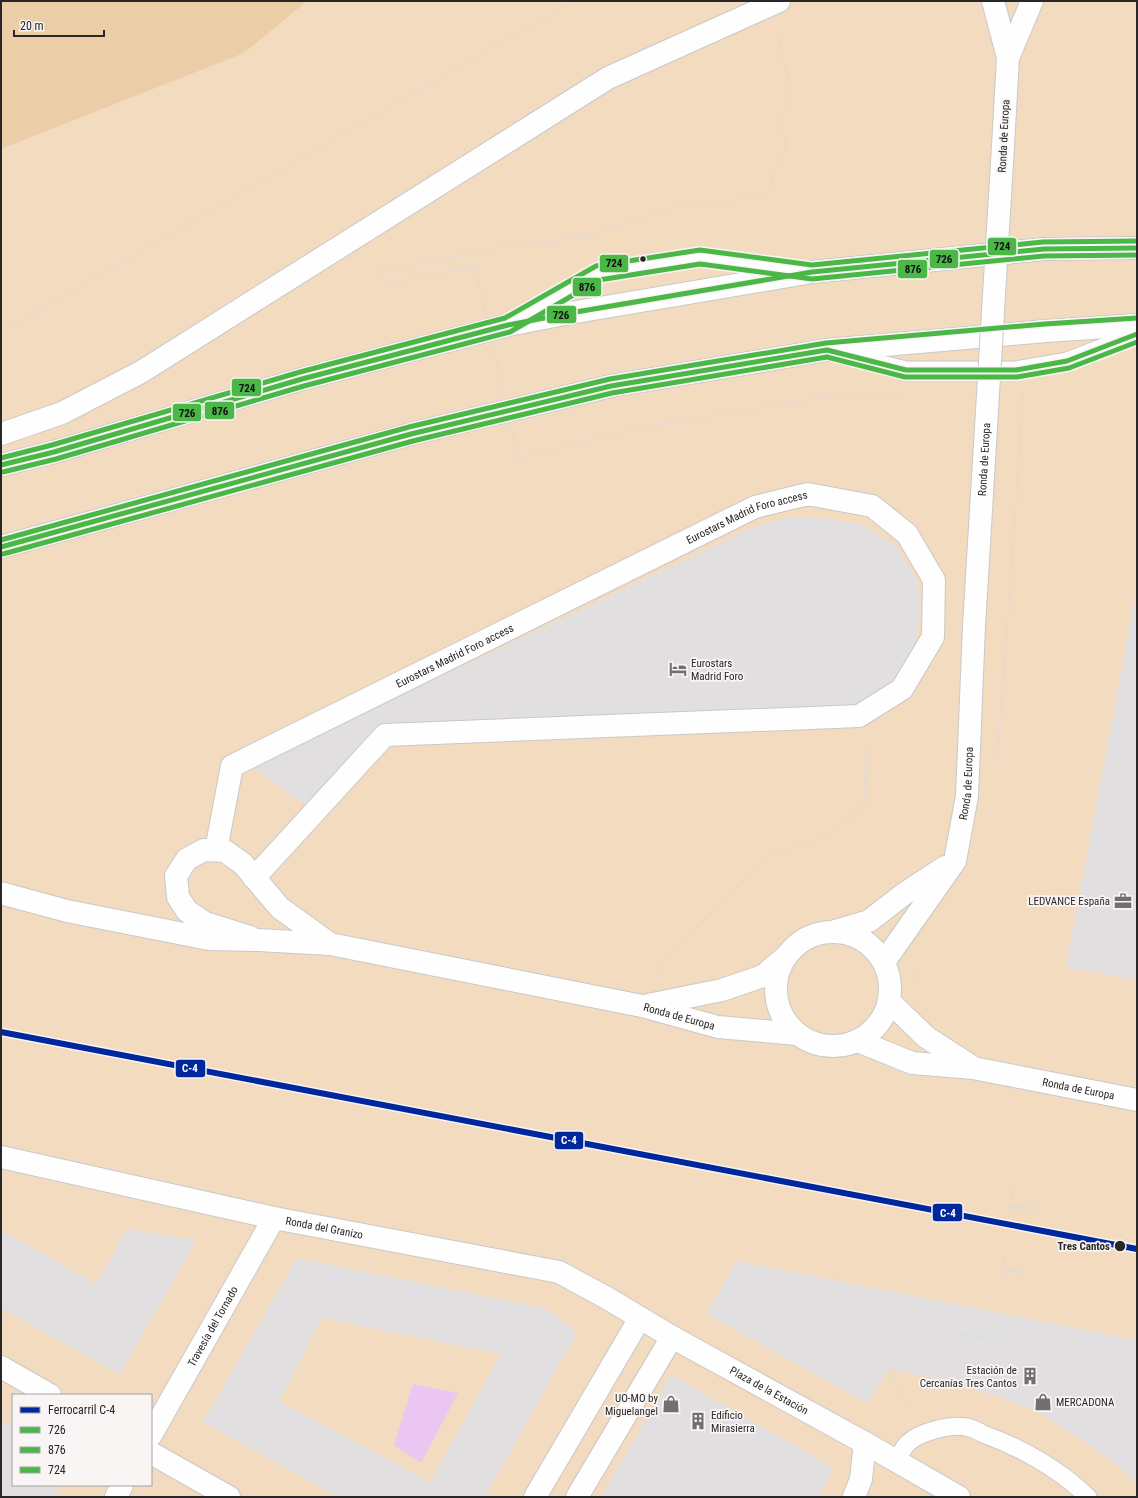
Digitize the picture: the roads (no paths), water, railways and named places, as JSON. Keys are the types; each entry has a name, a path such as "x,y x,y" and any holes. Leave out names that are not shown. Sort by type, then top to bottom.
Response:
{"main road":[{"name":"Ronda de Europa","path":"884,962 955,861 967,796 974,626 1004,146 1008,58 993,1"},
{"name":"Ronda de Europa","path":"1008,58 1032,1"},
{"path":"1,434 62,413 141,372 608,78 777,2"},
{"path":"1,465 54,452 302,379 508,325 608,306 812,272 1044,249 1137,248"},
{"path":"1,547 411,434 596,390 827,350 1046,331 1137,325"},
{"name":"Eurostars Madrid Foro access","path":"216,850 232,766 755,507 808,494 872,506 907,534 934,580 933,637 902,689 859,716 385,735 254,878"},
{"path":"259,940 205,924 187,911 178,897 176,876 187,859 204,850 224,851 243,864 280,908 330,944"},
{"path":"835,931 850,933 863,940 875,950 884,962 890,981 889,1001 883,1018 872,1031 858,1041 843,1046 826,1046 811,1043 797,1034 785,1022 778,1007 775,991 777,974 784,958 797,943 815,934 835,931 869,921 904,894 955,861"},
{"path":"1,893 67,911 209,939 330,944 642,1006"},
{"name":"Ronda de Europa","path":"642,1006 722,990 763,976 784,958"},
{"name":"Ronda de Europa","path":"889,1001 926,1037 973,1068"},
{"name":"Ronda de Europa","path":"642,1006 718,1027 797,1034"},
{"name":"Ronda de Europa","path":"858,1041 912,1064 973,1068 1137,1100"},
{"name":"Ronda del Granizo","path":"1,1158 274,1218 559,1272 607,1298 672,1337"},
{"name":"Travesía del Tornado","path":"152,1433 274,1218"},
{"path":"535,1497 640,1318"},
{"path":"577,1497 672,1337"},
{"name":"Plaza de la Estación","path":"672,1337 960,1497"},
{"path":"1,1367 48,1394"},
{"path":"854,1497 861,1479 865,1443"},
{"path":"152,1454 229,1497"},
{"path":"116,1497 122,1486"}],"lane":[{"path":"508,325 597,273 700,257 812,272"},
{"path":"827,350 906,370 1016,370 1067,361 1137,334"},
{"path":"897,1461 908,1443 926,1433 946,1427 966,1427 995,1438 1041,1462 1078,1488 1088,1497"}],"rail line":[{"name":"C-4","path":"1,1032 1137,1249"}],"place":[{"name":"Eurostars Madrid Foro","path":"678,669"},
{"name":"LEDVANCE España","path":"1123,901"},
{"name":"Tres Cantos","path":"1120,1246"},
{"name":"Estación de Cercanías Tres Cantos","path":"1030,1376"},
{"name":"MERCADONA","path":"1043,1402"},
{"name":"UO-MO by Miguelangel","path":"671,1404"},
{"name":"Edificio Mirasierra","path":"698,1421"}]}
